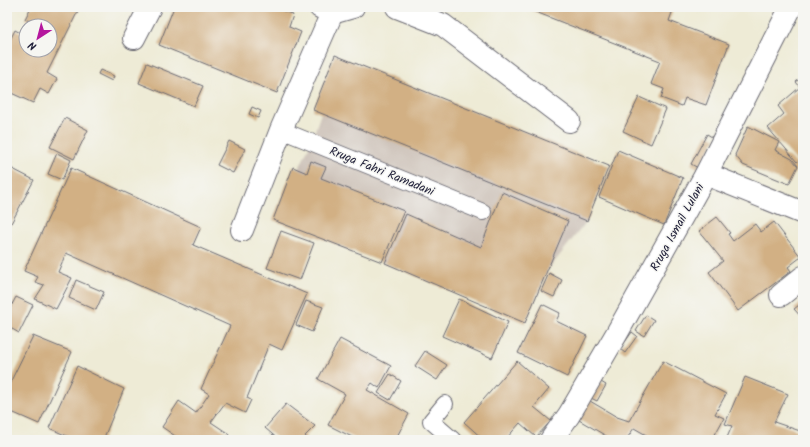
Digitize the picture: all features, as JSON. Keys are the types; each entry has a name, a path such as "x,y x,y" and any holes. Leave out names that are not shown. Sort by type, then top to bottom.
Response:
{"street":[{"path":"134,38 150,7"},
{"path":"397,7 443,25 569,121"},
{"name":"Rruga Ismail Lulani","path":"551,440 569,414 618,333 706,174 791,7"},
{"path":"242,230 281,130 335,9"},
{"path":"706,174 803,213"},
{"path":"782,295 803,277"}],"lane":[{"name":"Rruga Fahri Ramadani","path":"281,130 483,212"},
{"path":"445,404 432,421 453,440"}],"shaded area":[{"path":"335,55 609,166 587,221 548,270 525,323 385,263 273,220 293,167 299,169 311,142 321,113 313,110"}],"building":[{"path":"31,7 80,7 58,51 58,18 26,18"},
{"path":"174,7 274,7 293,15 289,27 301,32 277,93 159,45"},
{"path":"523,7 674,7 669,21 729,44 706,105 685,98 682,106 661,98 664,89 651,84 660,61"},
{"path":"15,30 18,32 18,58 54,58 47,73 57,79 49,94 40,89 33,103 7,91 7,46"},
{"path":"335,55 609,166 587,221 313,110"},
{"path":"147,63 203,86 194,106 139,83"},
{"path":"100,70 114,76 112,81 98,74"},
{"path":"803,76 803,157 797,162 768,128 784,114 778,106 800,87 796,82"},
{"path":"639,97 666,109 651,144 623,131"},
{"path":"252,107 261,111 258,118 249,114"},
{"path":"65,118 88,130 74,159 50,147"},
{"path":"748,126 779,142 775,150 792,159 798,166 789,184 743,165 735,155"},
{"path":"707,134 715,139 698,168 691,164"},
{"path":"229,141 245,149 233,173 217,165"},
{"path":"618,150 683,178 664,225 599,197"},
{"path":"57,153 71,160 62,180 48,174"},
{"path":"311,161 326,167 321,178 404,211 382,262 273,220 293,167 307,173"},
{"path":"7,166 34,180 8,229 7,228"},
{"path":"71,168 201,227 193,245 307,294 282,350 269,344 247,398 251,400 245,413 225,403 211,422 229,434 225,440 181,440 162,427 179,401 196,413 209,394 201,389 230,326 66,253 58,272 72,278 56,309 35,299 44,285 35,282 38,277 24,271"},
{"path":"502,192 568,221 525,323 385,263 406,214 481,247"},
{"path":"717,217 730,233 728,234 733,241 755,224 761,232 774,222 801,257 788,267 791,271 738,311 709,272 723,261 699,231"},
{"path":"281,231 314,243 300,280 267,268"},
{"path":"549,273 562,280 554,297 541,291"},
{"path":"76,280 104,292 96,310 69,298"},
{"path":"16,297 33,305 19,333 7,326 7,314"},
{"path":"459,299 508,322 492,358 442,336"},
{"path":"306,301 323,307 312,332 296,325"},
{"path":"803,302 803,319 794,309"},
{"path":"542,304 560,313 556,321 587,336 567,377 518,353"},
{"path":"646,315 654,320 644,336 636,331"},
{"path":"632,332 637,336 625,353 620,349"},
{"path":"33,336 72,352 39,424 7,410 7,389"},
{"path":"340,339 391,366 379,388 372,383 367,390 409,414 395,440 358,440 328,425 345,394 318,379"},
{"path":"425,351 447,365 437,380 415,366"},
{"path":"517,361 549,389 534,407 551,421 536,437 520,423 505,440 484,440 464,422"},
{"path":"663,361 726,394 715,414 724,418 712,440 655,440 634,428 626,440 613,440 579,420 590,401 617,417 629,421"},
{"path":"77,366 124,389 103,440 76,440 49,428"},
{"path":"390,374 401,381 390,400 378,393"},
{"path":"745,377 788,394 774,422 803,432 798,440 726,440 732,426 725,424"},
{"path":"601,382 606,385 597,401 591,398"},
{"path":"286,404 315,426 305,436 309,440 279,440 265,428"}]}
